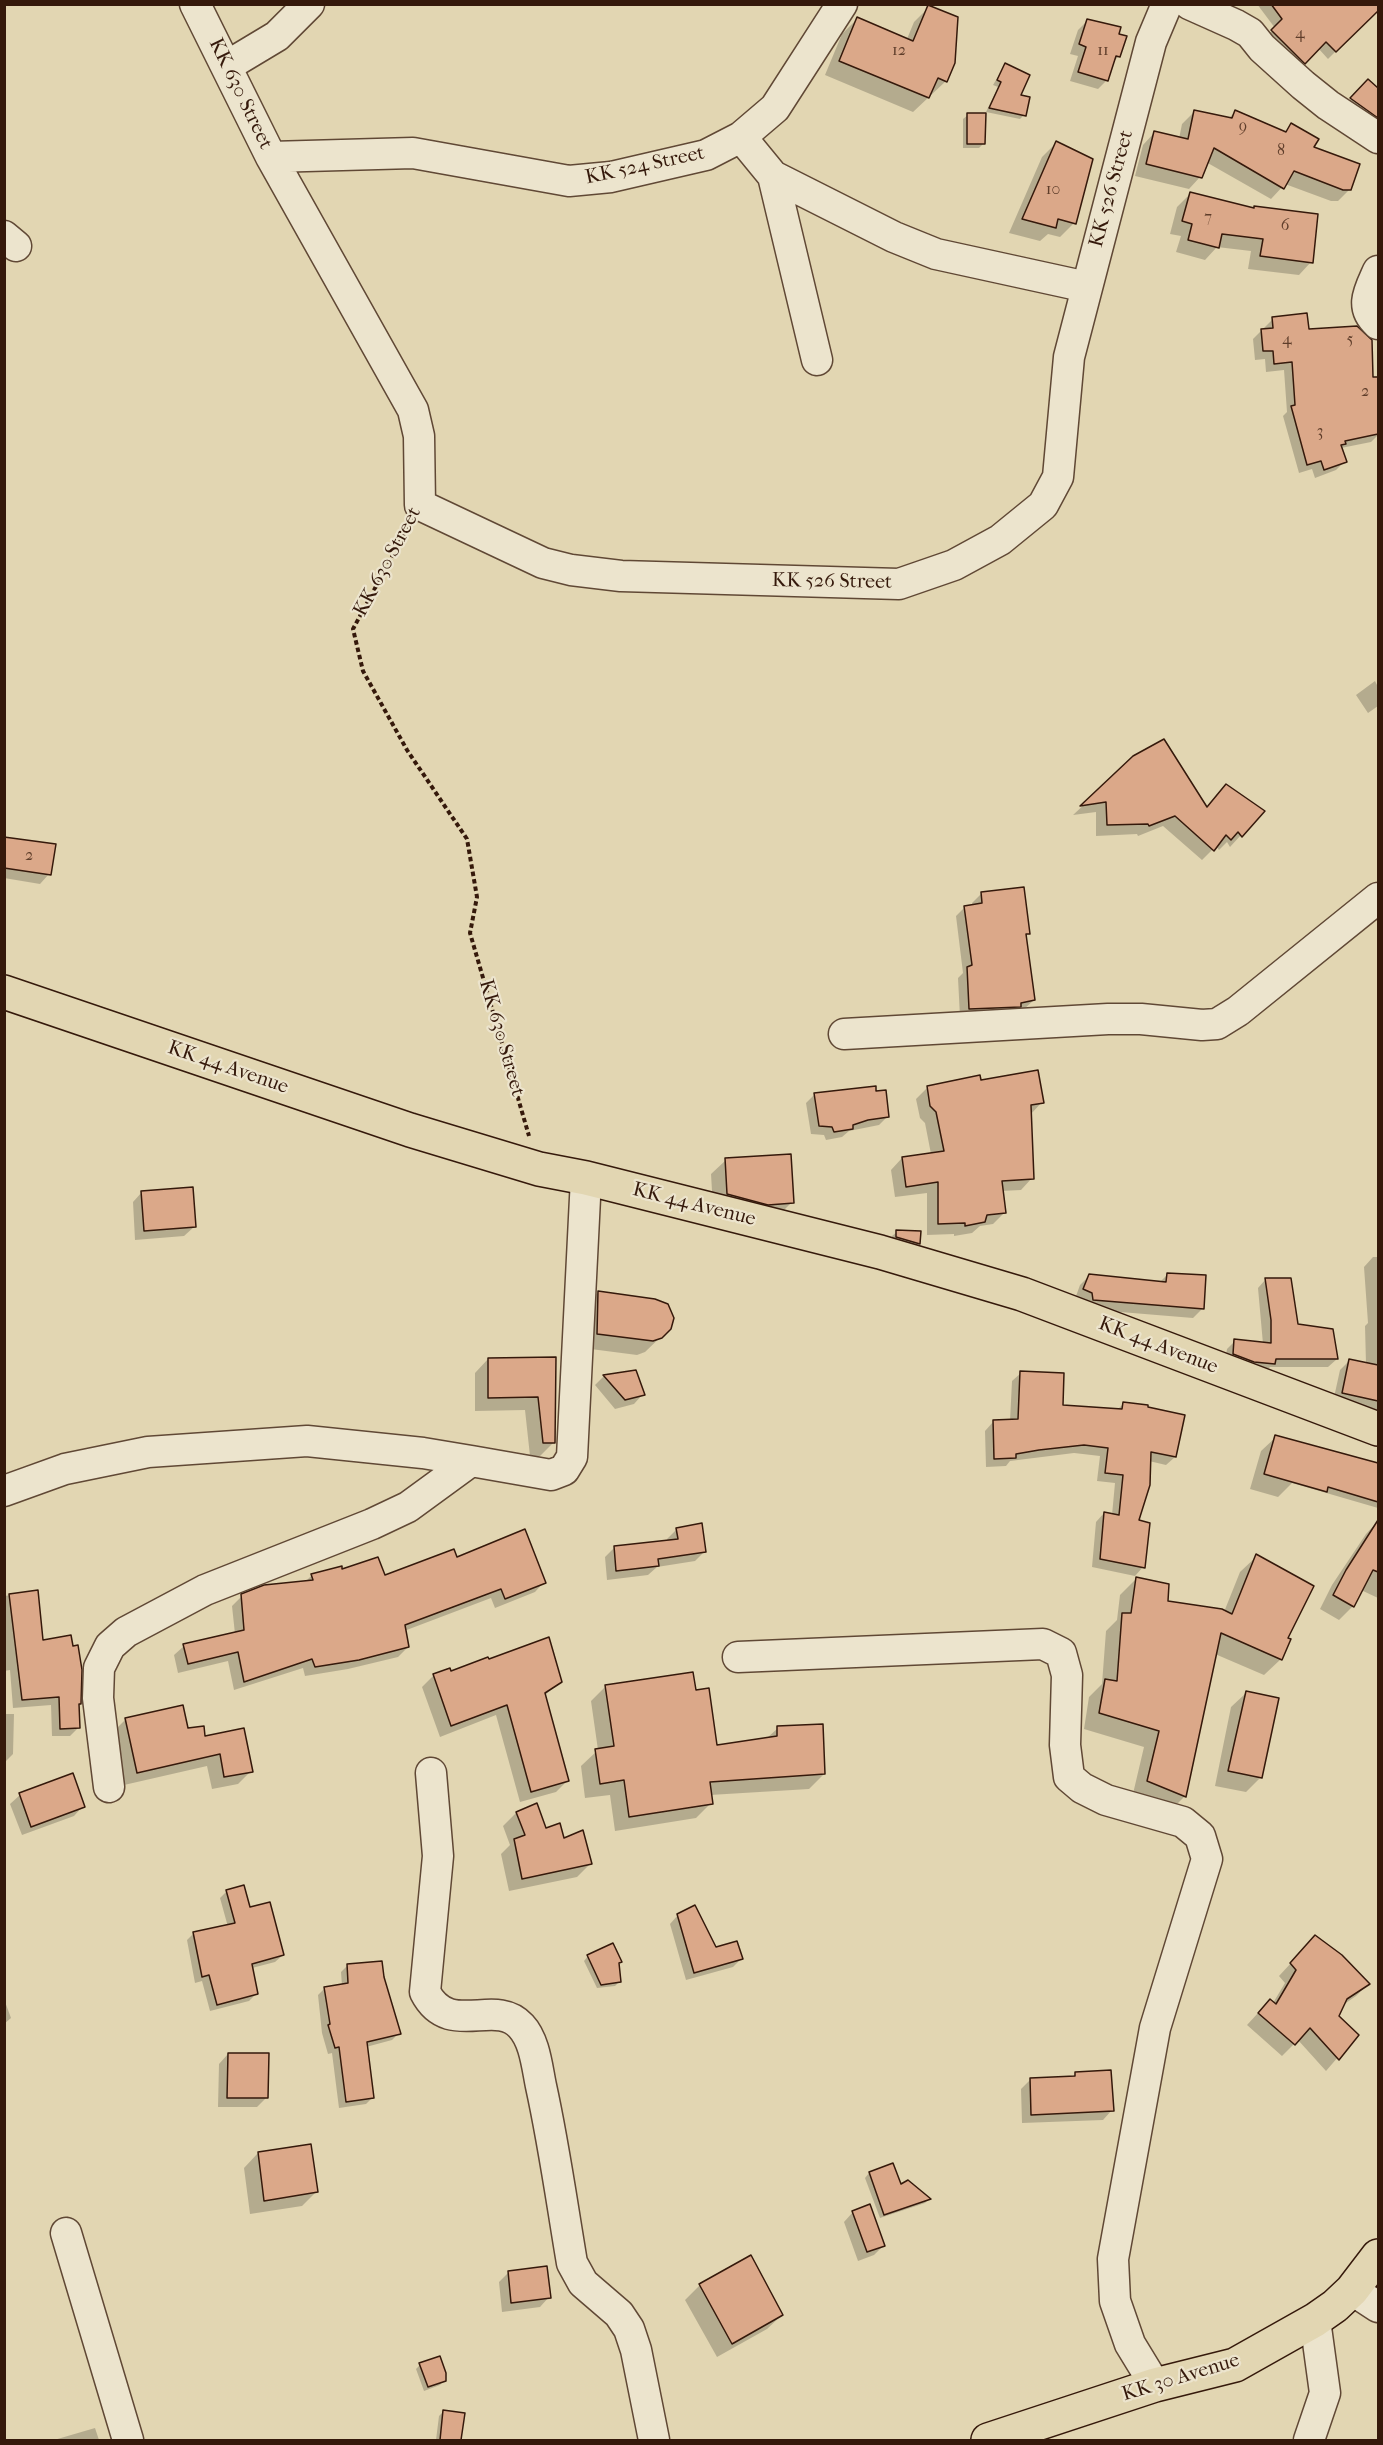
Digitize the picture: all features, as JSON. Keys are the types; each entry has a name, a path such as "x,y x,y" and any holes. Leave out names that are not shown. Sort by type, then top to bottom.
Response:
{"main road":[{"name":"KK 44 Avenue","path":"4,992 410,1130 539,1169 585,1178 880,1252 1022,1294 1378,1429"},
{"name":"KK 30 Avenue","path":"988,2440 1155,2385 1235,2366 1315,2320 1365,2298 1378,2256"}],"street":[{"name":"KK 630 Street","path":"195,4 271,157 413,410 419,436 420,505"},
{"path":"227,66 277,36 309,4"},
{"name":"KK 524 Street","path":"271,157 413,153 569,181 611,177 706,155 741,137 775,108 842,4"},
{"name":"KK 526 Street","path":"420,505 543,563 571,570 621,576 899,584 954,565 991,545 1042,505 1058,477 1069,357 1151,42 1167,4"},
{"path":"1189,4 1250,33 1262,48 1328,105 1378,138"},
{"path":"741,137 772,176 894,237 936,254 1087,287"},
{"path":"772,176 816,360"},
{"path":"1378,271 1367,295 1366,305 1378,324"},
{"path":"844,1034 1141,1019 1202,1025 1217,1024 1238,1011 1378,898"},
{"path":"4,1491 65,1469 148,1452 307,1441 423,1453 551,1475 564,1470 572,1457 585,1178"},
{"path":"109,1787 98,1698 99,1668 110,1646 126,1632 205,1590 372,1524 408,1507 471,1461"},
{"path":"738,1657 1043,1644 1061,1653 1067,1674 1065,1745 1069,1776 1082,1788 1106,1800 1183,1822 1200,1836 1207,1859 1155,2028 1113,2259 1115,2301 1126,2334 1155,2385"},
{"path":"431,1773 438,1856 425,1992 431,2004 444,2014 502,2016 521,2025 533,2048 548,2115 572,2263 583,2283 619,2314 629,2329 636,2350 654,2440"},
{"path":"66,2233 128,2440"},
{"path":"1310,2440 1325,2393 1315,2320"}],"path":[{"name":"KK 630 Street","path":"420,505 353,628 363,671 407,750 467,839 477,897 470,933 539,1169"}],"building":[{"path":"1271,4 1378,4 1378,11 1336,52 1326,42 1305,64 1271,30 1282,19"},
{"path":"928,5 958,17 955,63 947,82 938,78 929,98 839,61 857,17 913,41"},
{"path":"1087,19 1121,27 1119,34 1127,36 1120,57 1116,56 1108,81 1078,72 1086,47 1079,44"},
{"path":"1005,63 1030,75 1021,95 1030,97 1026,116 989,108 1001,82 997,80"},
{"path":"1368,79 1378,88 1378,118 1350,98"},
{"path":"1194,110 1232,118 1235,110 1286,132 1291,123 1319,139 1314,147 1360,164 1351,190 1343,190 1294,171 1284,189 1214,148 1202,178 1146,164 1154,131 1188,139"},
{"path":"967,113 986,113 985,144 967,144"},
{"path":"1056,141 1093,159 1076,224 1058,219 1056,228 1022,219"},
{"path":"1190,192 1254,208 1254,206 1318,214 1313,263 1260,256 1263,239 1222,234 1219,248 1188,240 1192,224 1182,221"},
{"path":"1307,313 1309,329 1357,326 1372,340 1373,377 1378,377 1378,434 1345,441 1346,444 1341,445 1347,462 1324,470 1321,461 1307,465 1291,406 1295,405 1292,362 1274,364 1273,351 1263,351 1261,329 1273,328 1272,317"},
{"path":"1164,739 1207,807 1226,784 1265,811 1242,837 1238,832 1231,840 1226,835 1214,851 1175,816 1149,826 1148,824 1107,825 1106,802 1080,806 1133,756"},
{"path":"4,837 56,844 51,875 4,868"},
{"path":"1024,887 1030,934 1026,934 1035,1000 1021,1003 1021,1007 969,1009 967,967 972,965 964,906 982,903 981,892"},
{"path":"1038,1070 1044,1103 1031,1105 1034,1179 1002,1181 1006,1213 987,1215 985,1222 965,1226 965,1223 938,1224 938,1182 906,1187 902,1157 944,1151 936,1112 930,1106 927,1086 980,1075 981,1080"},
{"path":"876,1086 876,1091 886,1090 889,1117 868,1120 853,1125 853,1129 834,1132 832,1127 819,1126 814,1093"},
{"path":"791,1154 794,1203 768,1205 727,1194 725,1158"},
{"path":"193,1187 196,1227 144,1231 141,1191"},
{"path":"896,1230 921,1231 920,1244 896,1237"},
{"path":"1167,1273 1206,1275 1204,1309 1093,1300 1092,1293 1083,1289 1089,1274 1166,1282"},
{"path":"1265,1278 1291,1278 1298,1324 1333,1329 1338,1359 1276,1359 1275,1364 1254,1362 1233,1354 1234,1339 1271,1343 1271,1320"},
{"path":"598,1291 655,1299 668,1304 674,1318 671,1329 662,1338 653,1341 597,1334"},
{"path":"556,1357 555,1443 543,1443 538,1397 488,1398 488,1358"},
{"path":"1349,1359 1378,1365 1378,1401 1342,1393"},
{"path":"636,1370 645,1395 625,1400 603,1375"},
{"path":"1020,1371 1064,1373 1063,1405 1122,1409 1123,1402 1148,1405 1148,1407 1185,1415 1176,1457 1151,1452 1150,1485 1139,1520 1150,1523 1145,1568 1100,1559 1104,1512 1119,1515 1123,1475 1105,1473 1108,1448 1084,1445 1016,1454 1016,1458 994,1459 993,1420 1018,1419"},
{"path":"1275,1435 1378,1463 1378,1502 1328,1487 1327,1492 1264,1474"},
{"path":"1378,1520 1378,1572 1373,1570 1354,1607 1333,1595"},
{"path":"702,1523 706,1552 658,1559 659,1566 616,1571 614,1546 678,1539 676,1528"},
{"path":"525,1529 546,1583 505,1599 501,1589 405,1625 409,1647 359,1660 315,1667 312,1659 244,1682 238,1652 188,1664 183,1644 244,1630 241,1594 264,1585 313,1580 311,1574 342,1566 342,1569 378,1557 385,1575 454,1549 457,1557"},
{"path":"1256,1554 1314,1586 1288,1638 1291,1639 1282,1660 1221,1633 1186,1797 1147,1781 1159,1731 1099,1713 1105,1679 1117,1681 1122,1613 1131,1613 1136,1577 1169,1584 1168,1601 1222,1609 1232,1614"},
{"path":"38,1590 43,1640 71,1635 73,1646 78,1645 82,1670 81,1704 79,1704 80,1728 60,1729 59,1697 22,1700 9,1594"},
{"path":"549,1637 562,1682 545,1693 569,1781 531,1792 507,1705 451,1726 433,1674 450,1668 451,1671 488,1657 489,1659"},
{"path":"693,1672 696,1690 709,1688 717,1745 777,1736 777,1726 823,1724 825,1774 710,1782 713,1804 629,1817 624,1780 600,1784 595,1749 614,1746 605,1685"},
{"path":"1246,1691 1279,1698 1262,1778 1228,1771"},
{"path":"183,1705 188,1728 204,1726 205,1736 244,1728 253,1772 224,1777 220,1754 137,1773 125,1718"},
{"path":"73,1773 85,1807 31,1827 19,1793"},
{"path":"537,1803 546,1828 560,1823 564,1838 583,1830 592,1864 522,1879 514,1839 525,1835 516,1812"},
{"path":"244,1885 250,1907 270,1902 284,1955 252,1964 258,1994 217,2005 209,1975 202,1977 193,1932 235,1923 226,1890"},
{"path":"695,1905 716,1947 737,1941 743,1959 694,1973 677,1914"},
{"path":"1315,1935 1342,1955 1370,1984 1347,1999 1339,2016 1359,2035 1339,2060 1310,2028 1295,2045 1258,2013 1270,1999 1276,2004 1296,1970 1290,1963"},
{"path":"613,1943 622,1962 619,1963 621,1982 601,1985 587,1955"},
{"path":"382,1961 384,1977 401,2034 367,2042 374,2098 346,2102 339,2047 335,2048 328,2025 330,2024 324,1987 348,1983 347,1964"},
{"path":"228,2053 269,2053 268,2098 227,2098"},
{"path":"1111,2070 1114,2111 1031,2115 1030,2078 1075,2076 1075,2072"},
{"path":"311,2144 318,2192 264,2201 258,2152"},
{"path":"893,2163 901,2184 908,2180 931,2199 884,2215 869,2172"},
{"path":"870,2204 885,2246 867,2252 852,2211"},
{"path":"751,2255 783,2315 732,2344 699,2284"},
{"path":"547,2266 551,2298 511,2303 508,2271"},
{"path":"440,2356 446,2373 446,2381 428,2387 419,2363"},
{"path":"443,2410 465,2413 461,2440 440,2440"}]}
